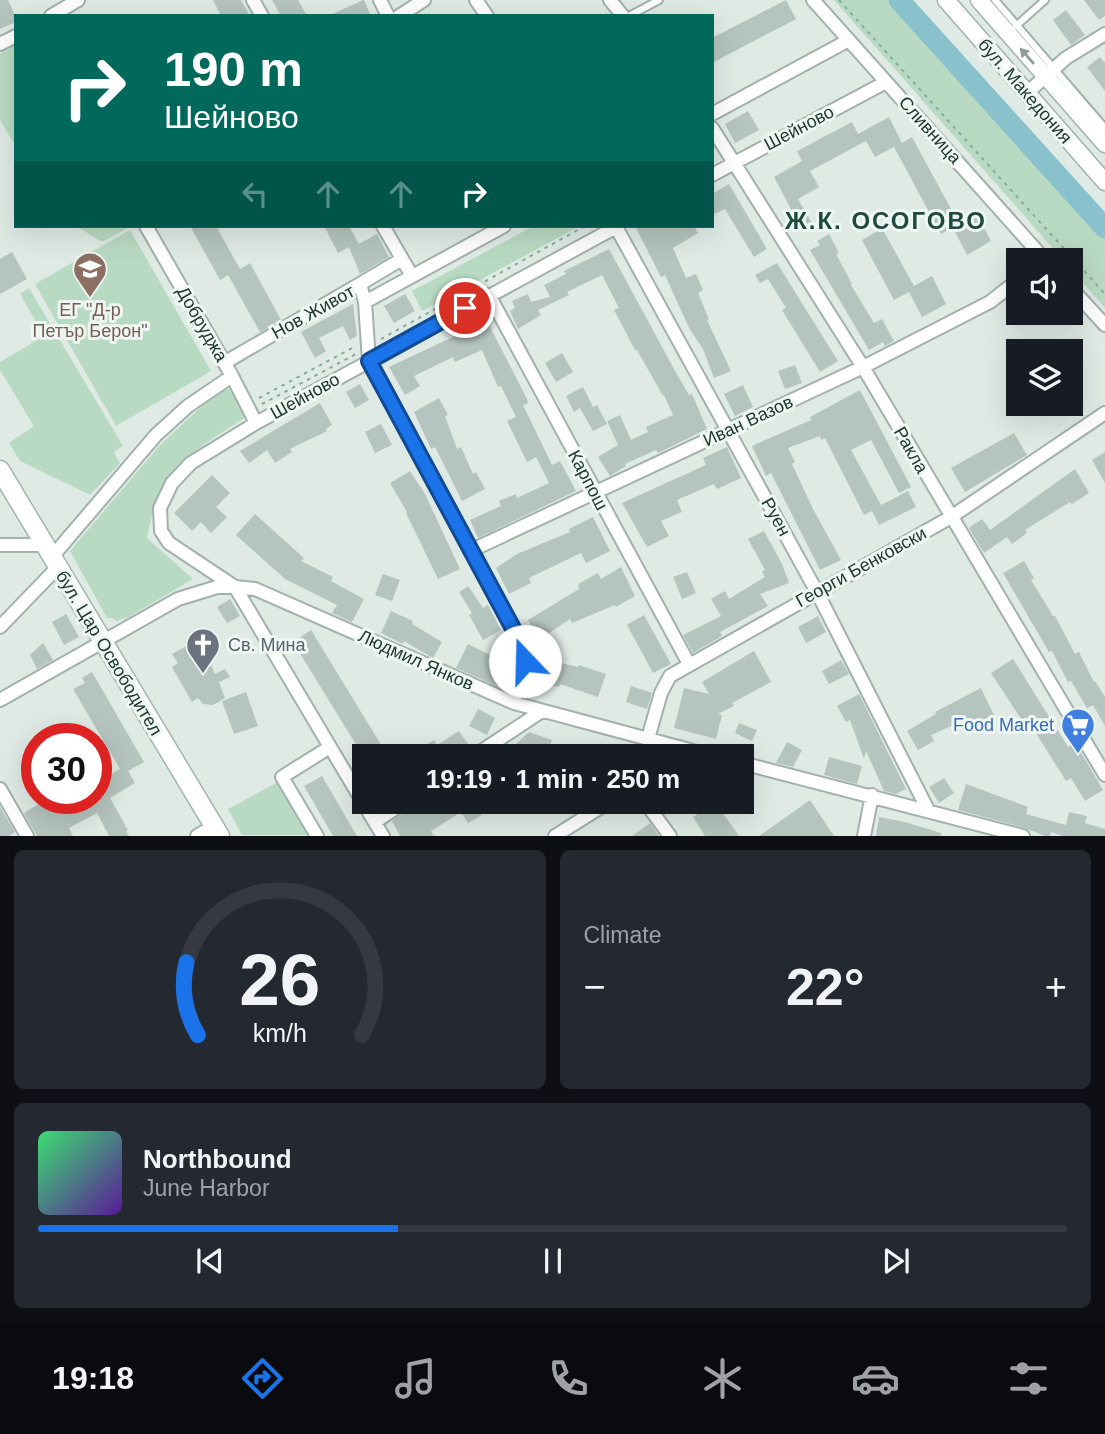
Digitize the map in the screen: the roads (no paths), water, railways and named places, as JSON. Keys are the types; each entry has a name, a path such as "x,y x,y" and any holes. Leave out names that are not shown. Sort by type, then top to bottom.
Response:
{"main road":[{"name":"бул. Цар Освободител","path":"0,470 217,831"}],"street":[{"path":"54,14 78,0"},
{"path":"402,14 425,0"},
{"path":"610,0 621,14"},
{"name":"Сливница","path":"813,0 1033,248"},
{"name":"бул. Македония","path":"946,0 1105,182"},
{"name":"бул. Македония","path":"979,0 1012,29 1105,144"},
{"path":"1027,93 1049,72 1105,34"},
{"path":"714,113 849,40"},
{"name":"Шейново","path":"714,174 886,82"},
{"name":"Ракла","path":"714,131 863,367 1105,775"},
{"name":"Добруджа","path":"147,228 256,423"},
{"path":"384,228 412,276"},
{"name":"Нов Живот","path":"223,363 360,284 365,302 500,228"},
{"name":"Шейново","path":"160,508 172,482 191,463 256,423 613,228"},
{"name":"Руен","path":"618,228 817,592 928,810"},
{"path":"360,284 402,259"},
{"name":"Иван Вазов","path":"470,551 863,367 990,302 1006,289"},
{"name":"Карпош","path":"489,295 689,664"},
{"path":"1083,301 1105,324"},
{"path":"365,302 369,361 522,645 525,661 513,703"},
{"path":"0,626 51,557 156,435 188,406 232,376"},
{"name":"Георги Бенковски","path":"646,744 670,676 951,517 1105,413"},
{"name":"Людмил Янков","path":"160,508 161,531 169,543 235,587 255,589 513,703 663,744"},
{"path":"0,545 51,557"},
{"path":"0,700 178,599 217,587 235,587 383,835"},
{"path":"492,744 542,711"},
{"path":"317,835 282,777 330,747"},
{"path":"754,766 1023,835"},
{"path":"0,789 27,835"},
{"path":"864,835 872,795"},
{"path":"374,822 386,814"},
{"path":"555,835 589,814"},
{"path":"654,814 670,835"},
{"path":"197,835 217,831"}],"lane":[{"path":"633,14 659,0"},
{"path":"995,0 1012,29 1045,0"},
{"path":"1049,72 1103,123"}],"waterway":[{"path":"899,0 1105,228"}],"place":[{"name":"ЕГ \"Д-р Петър Берон\"","path":"90,299"},
{"name":"Св. Мина","path":"203,675"},
{"name":"Food Market","path":"1078,755"}],"district":[{"name":"Ж.К. ОСОГОВО","path":"886,220"}]}
